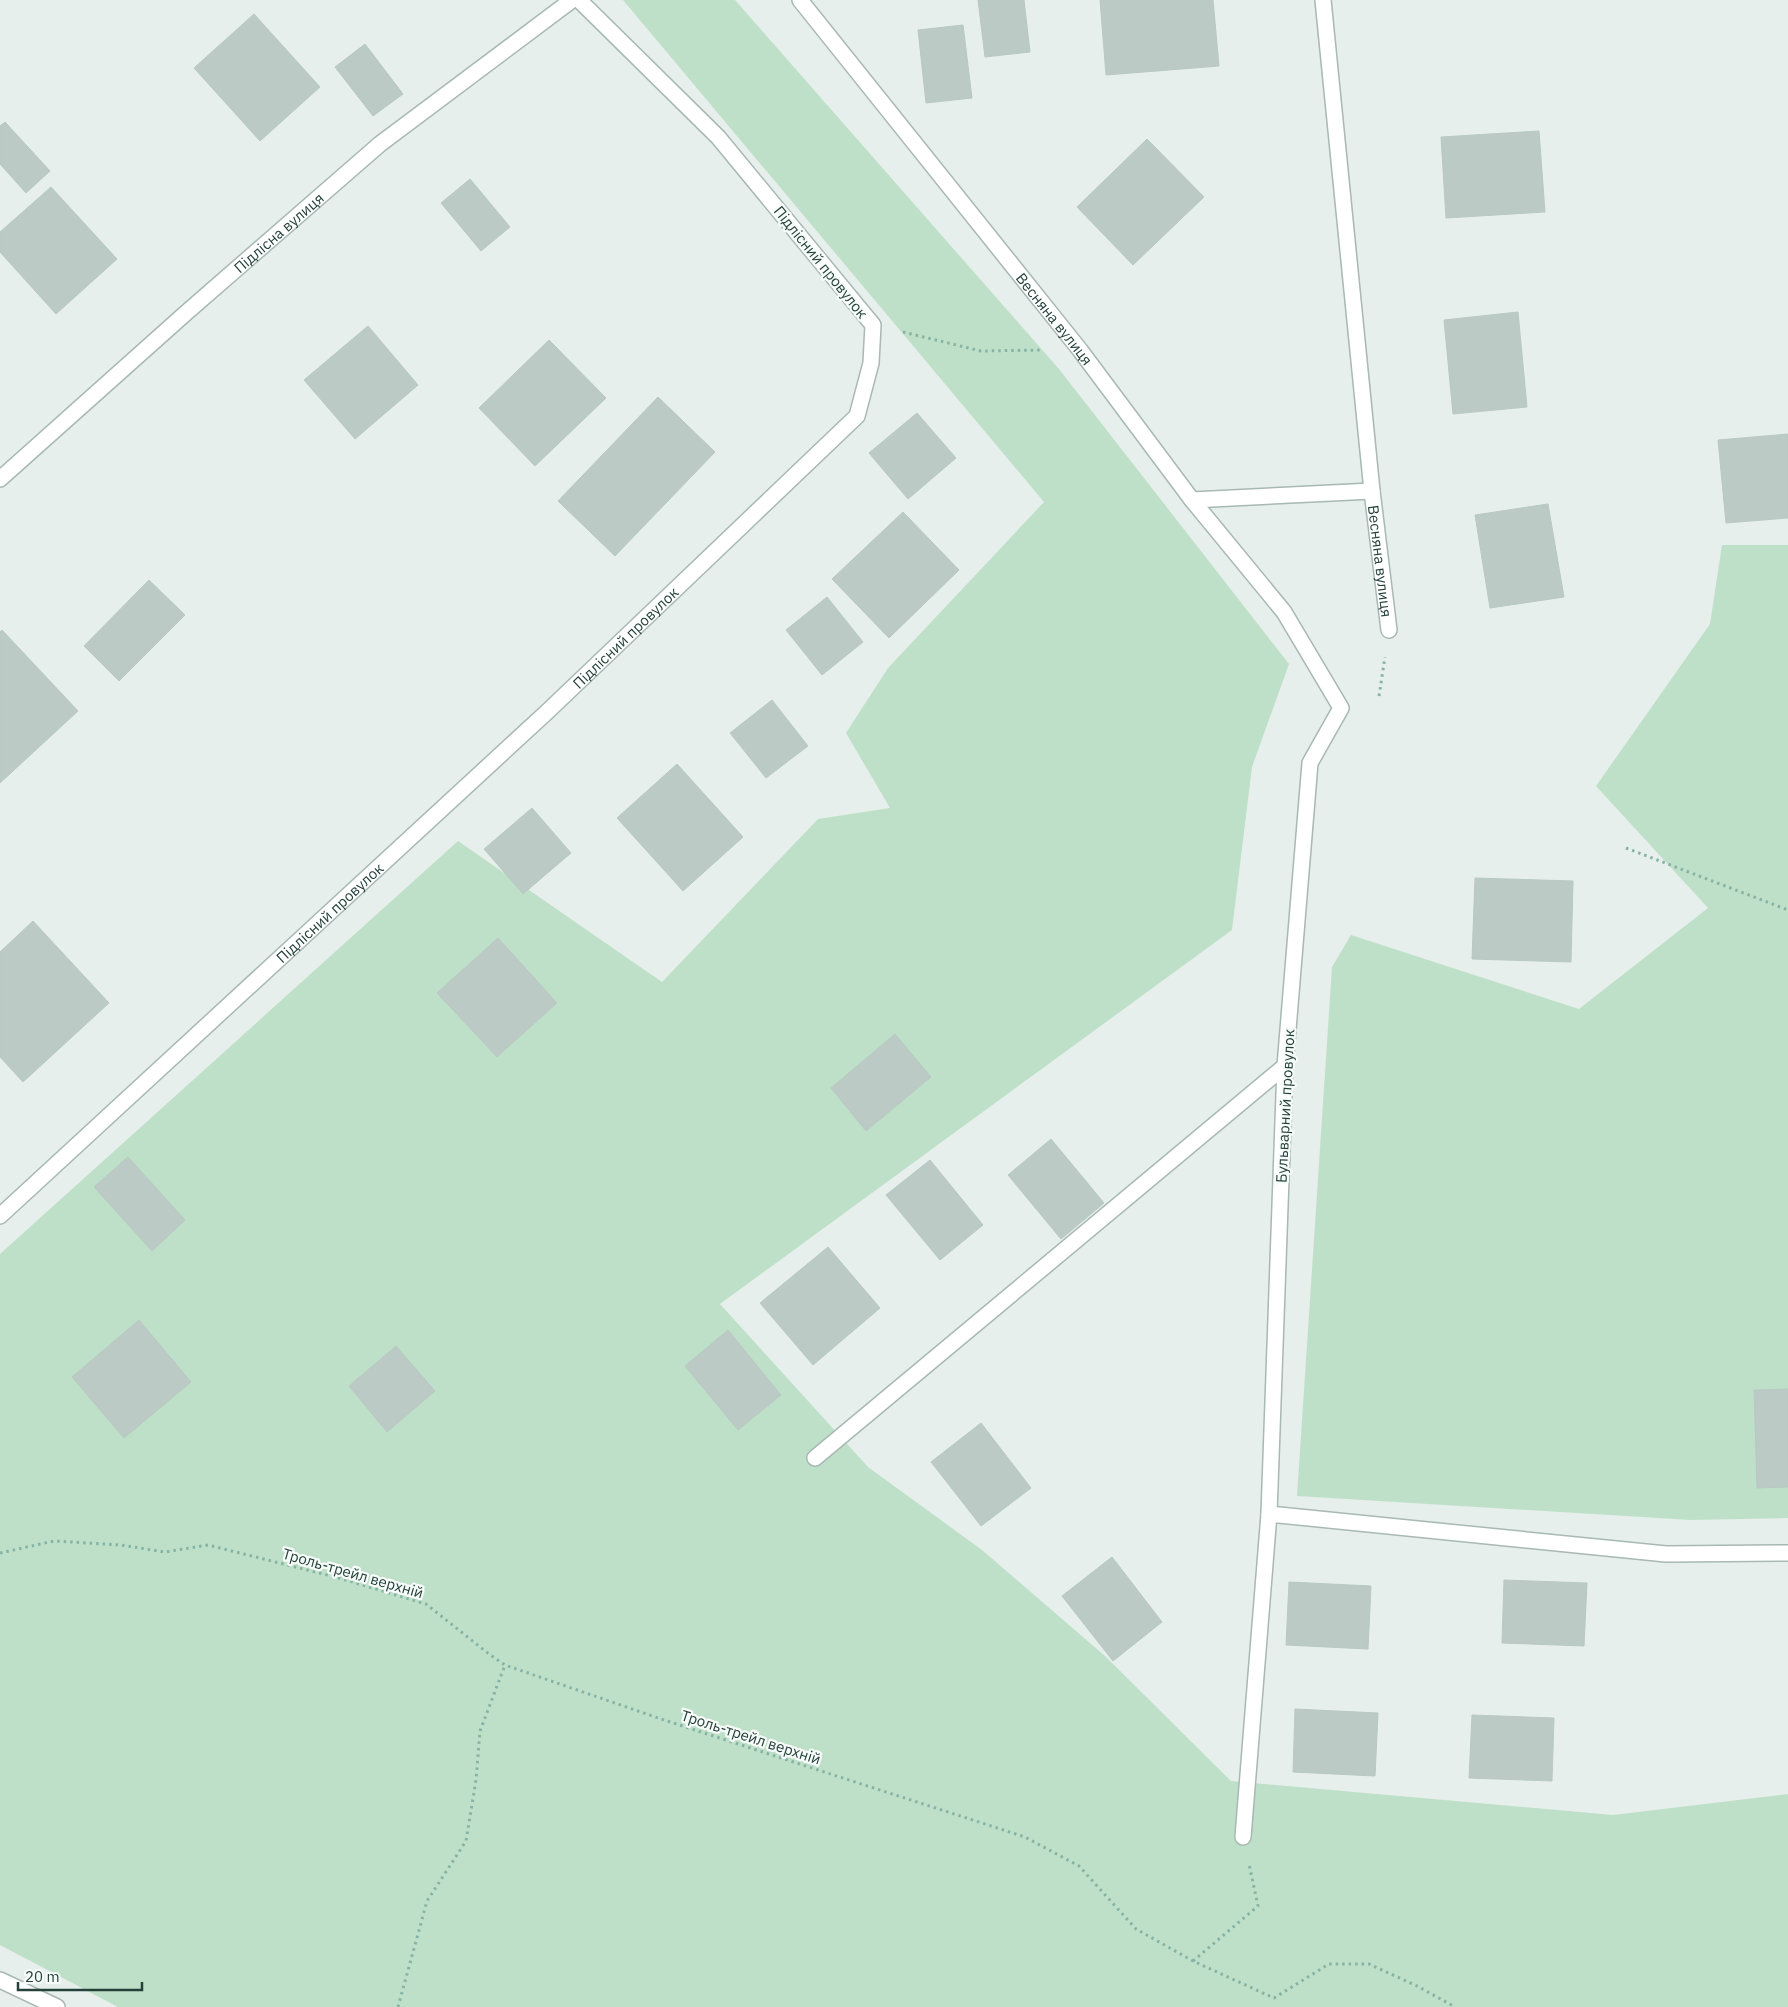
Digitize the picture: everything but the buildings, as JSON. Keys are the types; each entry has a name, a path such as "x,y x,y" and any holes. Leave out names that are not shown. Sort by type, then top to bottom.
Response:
{"street":[{"name":"Підлісна вулиця","path":"0,480 187,312 380,144 572,0"},
{"name":"Підлісний провулок","path":"0,1216 548,710 857,416 871,363 873,325 718,138 579,0"},
{"name":"Весняна вулиця","path":"800,0 1080,350 1192,500 1372,491"},
{"name":"Весняна вулиця","path":"1323,0 1372,491 1389,630"},
{"name":"Бульварний провулок","path":"1192,500 1284,612 1341,708 1310,763 1285,1066 1269,1514 1243,1837"},
{"path":"815,1458 1285,1066"},
{"path":"1269,1514 1666,1554 1788,1553"},
{"path":"0,1980 57,2007"}],"path":[{"path":"873,325 982,351 1080,350"},
{"path":"1379,696 1389,630"},
{"path":"1626,848 1788,910"},
{"name":"Троль-трейл верхній","path":"0,1553 54,1541 120,1545 165,1552 208,1545 339,1578 426,1604 489,1654 506,1665 683,1726 1025,1837 1079,1866 1136,1929 1193,1961 1274,1998 1329,1964 1369,1964 1418,1986 1455,2007"},
{"path":"398,2007 427,1901 466,1841 476,1780 480,1731 506,1665"},
{"path":"1193,1961 1258,1906 1243,1837"}],"green space":[{"path":"623,0 735,0 1059,369 1289,664 1252,767 1232,930 720,1304 868,1467 982,1550 1105,1656 1231,1781 1613,1815 1788,1794 1788,2007 118,2007 0,1945 0,1254 458,841 662,982 818,819 890,808 846,733 888,668 1044,502"},
{"path":"1722,545 1788,545 1788,1518 1691,1520 1297,1496 1332,967 1351,935 1579,1009 1708,908 1596,786 1710,624"}]}
